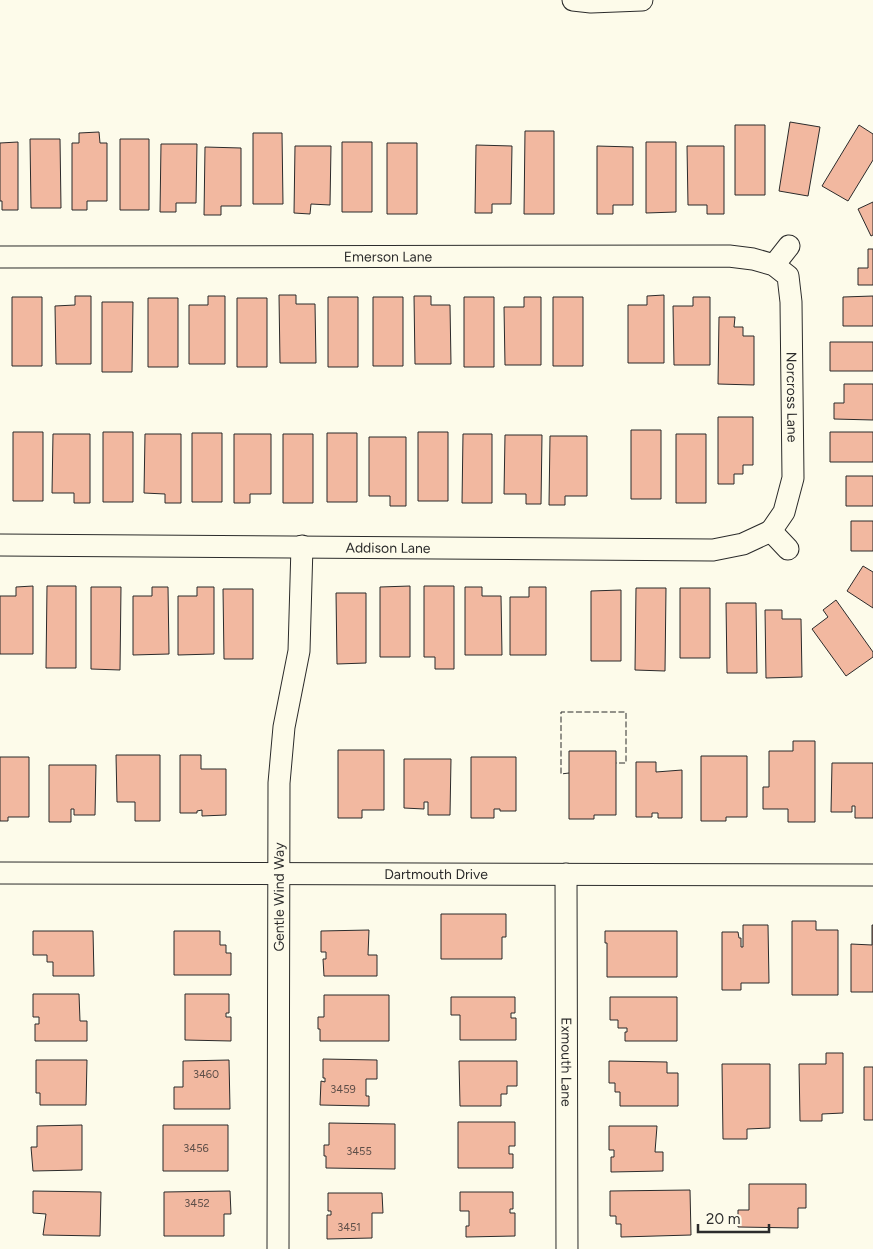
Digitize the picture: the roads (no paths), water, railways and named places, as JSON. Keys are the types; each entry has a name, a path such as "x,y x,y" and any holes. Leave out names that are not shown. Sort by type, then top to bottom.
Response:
{"street":[{"path":"572,0 591,2 642,0"},
{"path":"774,265 789,246"},
{"name":"Emerson Lane","path":"0,257 729,256 753,259 774,265"},
{"name":"Norcross Lane","path":"771,531 784,512 793,478 791,302 788,276 774,265"},
{"path":"771,531 788,549"},
{"name":"Addison Lane","path":"0,545 713,550 742,544 771,531"},
{"name":"Gentle Wind Way","path":"278,1249 279,783 284,727 299,651 302,546"},
{"name":"Dartmouth Drive","path":"0,873 873,875"},
{"name":"Exmouth Lane","path":"566,874 567,1249"}]}
